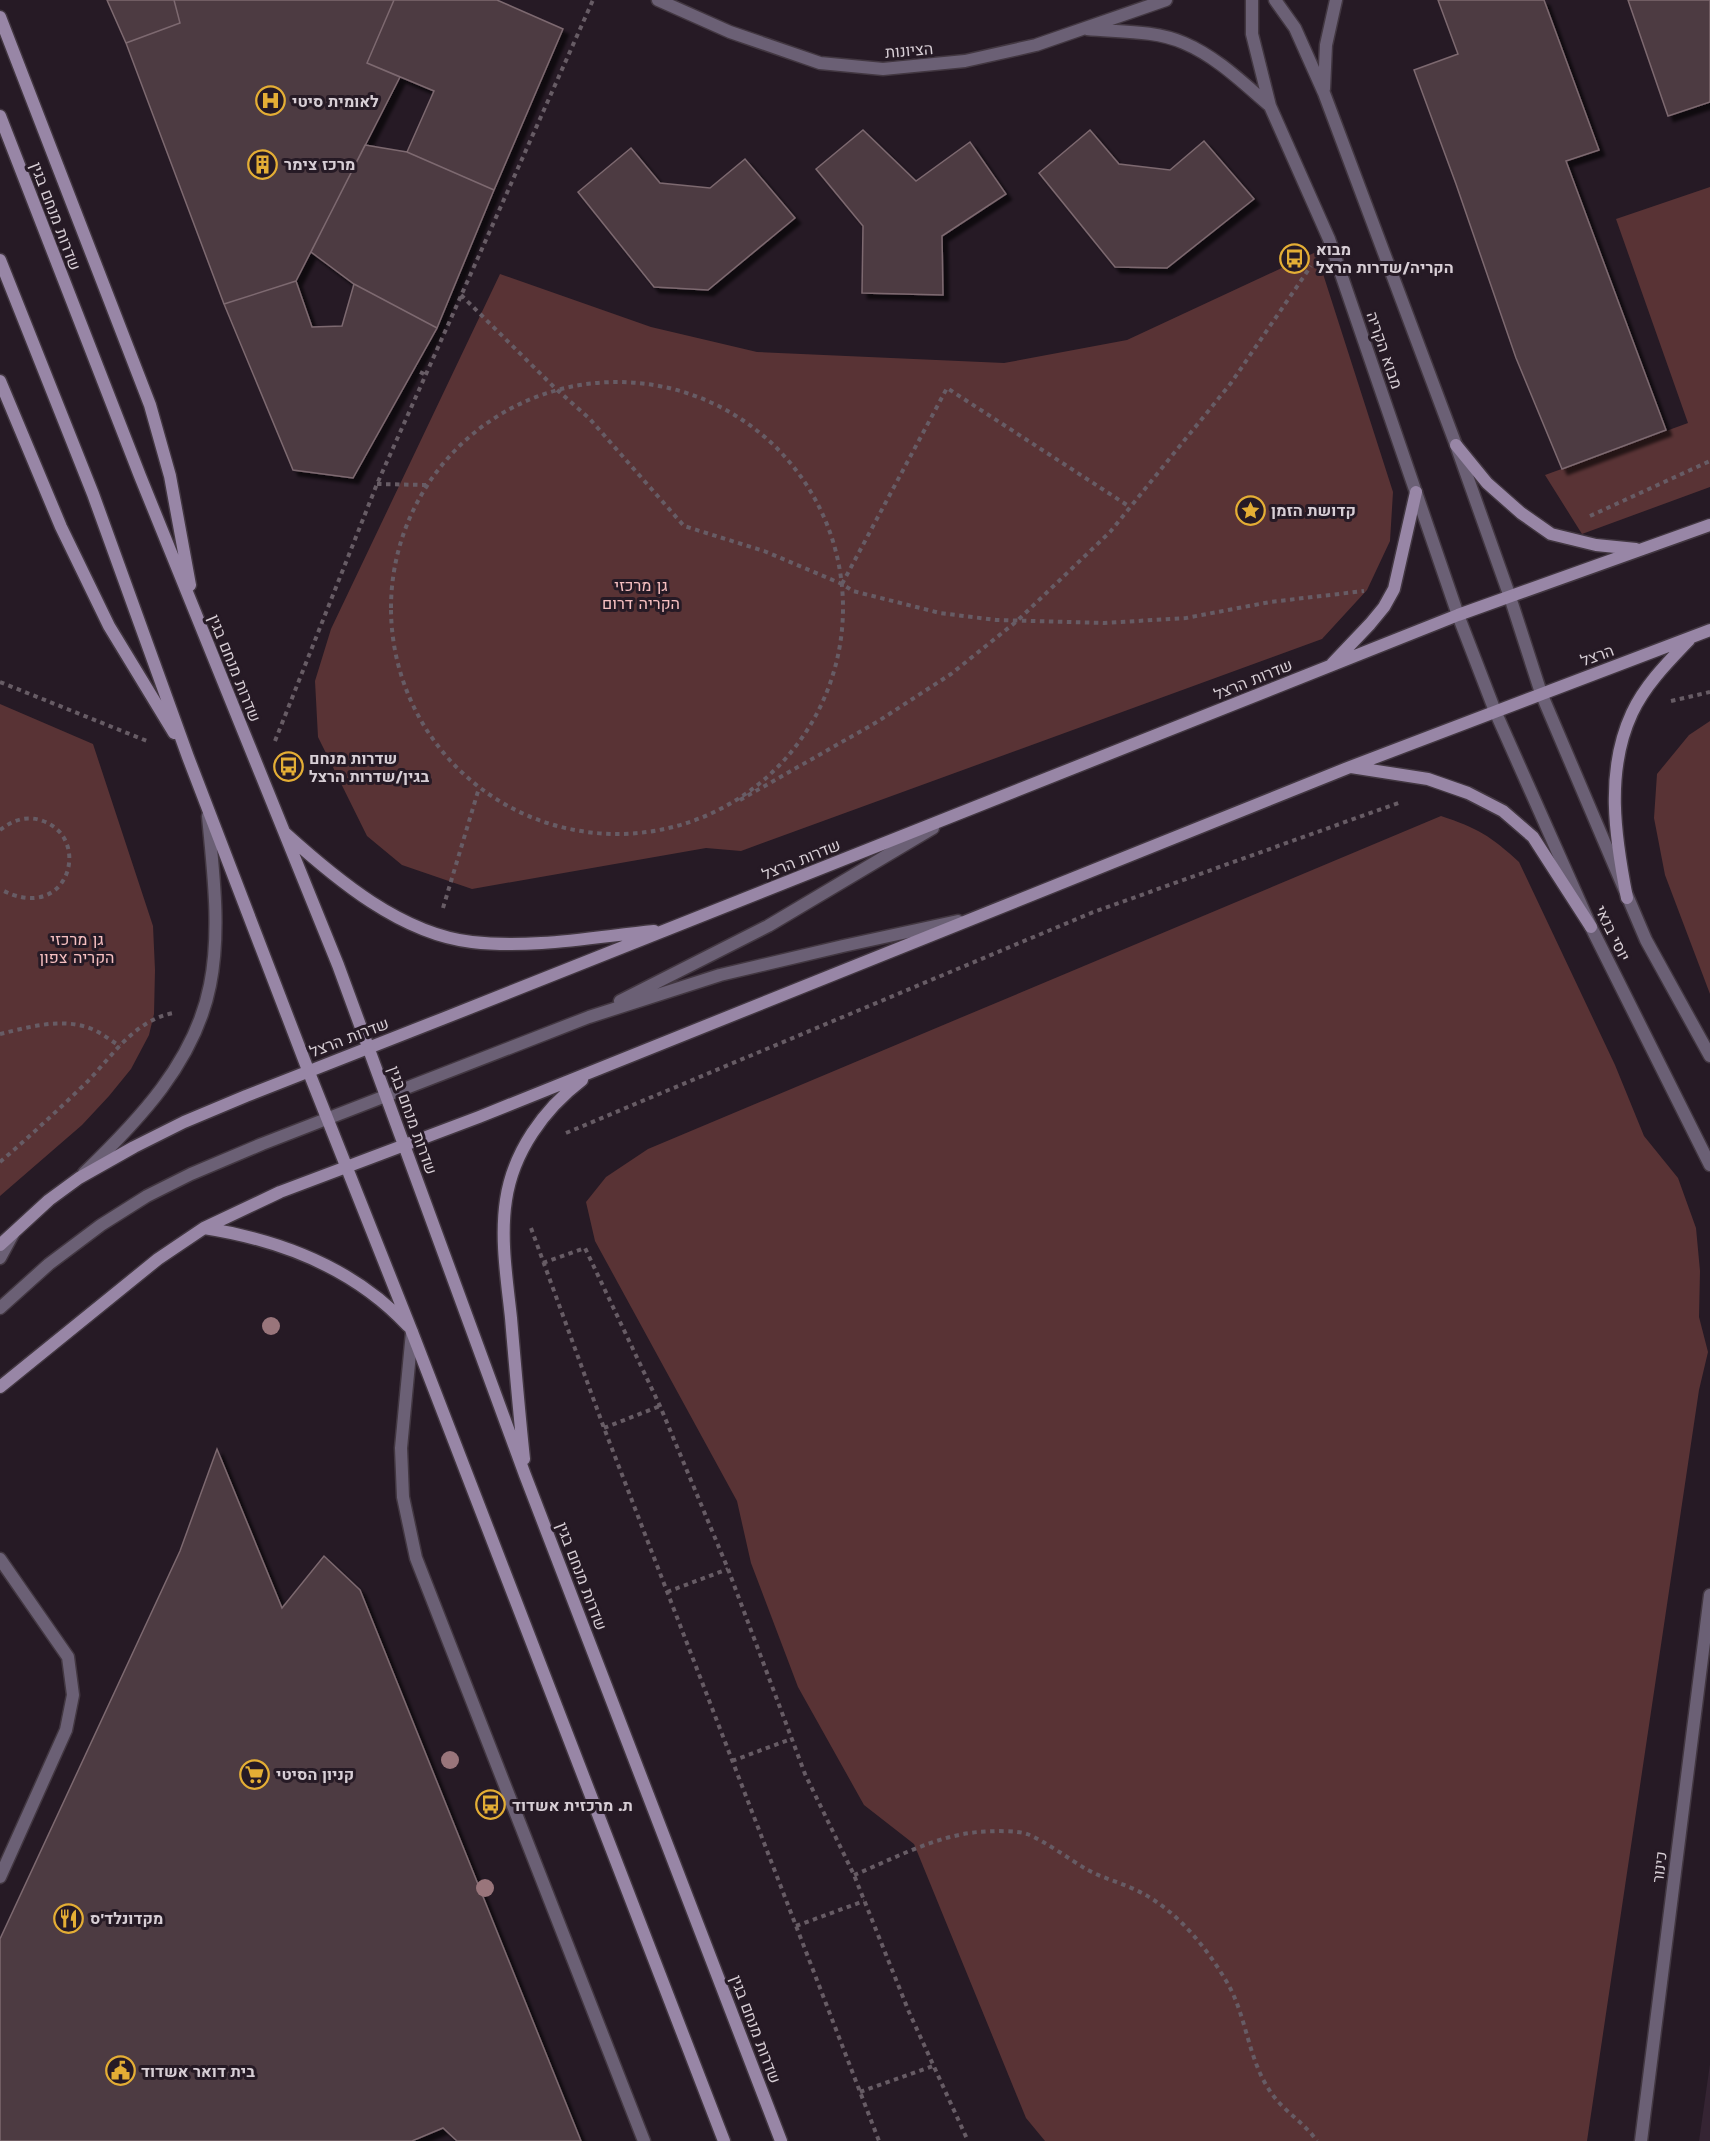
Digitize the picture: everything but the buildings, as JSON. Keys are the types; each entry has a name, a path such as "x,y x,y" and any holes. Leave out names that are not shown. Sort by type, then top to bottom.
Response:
{"main road":[{"path":"0,17 150,405 170,476 195,613"},
{"name":"שדרות מנחם בגין","path":"0,116 195,613 338,965 525,1475 781,2141"},
{"path":"0,260 93,494 208,809 308,1070 412,1332 724,2141"},
{"path":"0,381 61,527 109,626 189,757"},
{"path":"1456,445 1486,483 1521,513 1551,534 1596,545 1640,550 1710,525"},
{"path":"1330,666 1370,624 1394,589 1416,492"},
{"name":"שדרות הרצל","path":"0,1245 49,1200 79,1178 184,1122 308,1070 670,929 1458,615 1640,550"},
{"name":"הרצל","path":"1495,711 1710,630"},
{"path":"1627,898 1617,848 1615,808 1617,766 1623,736 1633,711 1661,669 1692,637"},
{"path":"0,1387 158,1258 204,1228 280,1192 594,1070 1495,711"},
{"path":"1350,767 1428,779 1468,792 1503,811 1533,837 1591,927"},
{"path":"282,830 314,860 358,894 398,918 435,933 469,942 504,944 549,942 670,929"},
{"path":"525,1475 505,1259 506,1200 520,1154 544,1117 562,1095 594,1070"},
{"path":"204,1228 284,1246 328,1266 372,1294 395,1313 412,1332"}],"street":[{"name":"הציונות","path":"658,0 730,32 820,63 883,69 965,61 1036,45 1166,0"},
{"name":"מבוא הקריה","path":"1252,0 1252,34 1270,106 1329,239 1458,615 1495,711"},
{"name":"מבוא הקריה","path":"1275,0 1295,28 1324,93 1456,445 1510,597 1541,693"},
{"path":"1324,93 1326,45 1336,0"},
{"path":"1083,28 1158,36 1183,42 1214,59 1270,106"},
{"name":"יוסי בנאי","path":"1541,693 1646,940 1710,1056"},
{"name":"יוסי בנאי","path":"1495,711 1591,927 1710,1165"},
{"path":"79,1178 122,1136 152,1101 174,1070 202,1015 210,985 214,951 214,896 208,809"},
{"path":"589,1017 768,926 947,819"},
{"path":"0,1308 49,1264 147,1196 191,1174 328,1119 589,1017 720,975 977,916"},
{"path":"0,1258 15,1230"},
{"path":"412,1332 402,1448 403,1497 416,1558 644,2141"},
{"path":"0,1558 68,1657 73,1695 66,1730 0,1877"},
{"name":"כינור","path":"1641,2141 1710,1596"}],"path":[{"path":"261,778 377,484 593,0"},
{"path":"721,811 776,771 817,717 840,652 842,584 826,521 792,465 744,420 685,392 620,381 556,389 505,410 460,443 426,485 398,546 390,613 401,679 432,740 479,788 535,819 596,834 660,831 721,811 877,722 951,674 1017,621 1110,532 1231,383 1329,239"},
{"path":"461,296 589,418 684,526 764,551 842,584 853,591 940,613 996,620 1104,623 1186,618 1281,600 1394,589"},
{"path":"420,372 426,375"},
{"path":"842,584 947,388 1130,507"},
{"path":"1551,534 1710,461"},
{"path":"377,484 426,485"},
{"path":"0,682 189,757"},
{"path":"1633,711 1710,692"},
{"path":"435,933 479,788"},
{"path":"566,1133 1091,913 1403,801"},
{"path":"0,830 9,823 22,818 34,818 46,822 57,829 65,841 69,854 68,868 63,881 41,898 27,900 0,889"},
{"path":"0,1162 59,1109 129,1036 159,1016 172,1013"},
{"path":"0,1034 39,1024 65,1024 92,1029 120,1046"},
{"path":"530,1224 604,1428 879,2141"},
{"path":"543,1263 585,1248 660,1406 729,1569 805,1774 854,1875 909,2012 969,2141"},
{"path":"604,1428 660,1406"},
{"path":"667,1592 729,1569"},
{"path":"732,1761 791,1739"},
{"path":"854,1875 937,1842 976,1832 1002,1832 1026,1834 1109,1881 1137,1890 1174,1916 1213,1961 1230,1989 1266,2086 1283,2109 1304,2126 1317,2141"},
{"path":"796,1926 864,1901"},
{"path":"860,2092 933,2066"}],"shaded area":[{"path":"1710,2064 1710,2141 1699,2141"}],"green space":[{"path":"1710,187 1710,487 1582,534 1545,475 1688,423 1616,219"},
{"name":"גן מרכזי הקריה דרום","path":"1316,252 1393,492 1390,541 1367,590 1322,639 741,851 706,848 472,889 402,865 367,836 318,737 315,681 331,629 500,274 651,327 757,352 1004,363 1127,340"},
{"name":"גן מרכזי הקריה צפון","path":"0,704 93,744 153,926 155,970 154,1014 149,1035 131,1069 82,1125 0,1196"},
{"path":"1710,721 1710,994 1665,875 1654,818 1657,774 1689,735"},
{"path":"1441,816 1483,834 1519,862 1615,1065 1644,1136 1678,1178 1696,1228 1700,1271 1699,1317 1708,1352 1699,1390 1587,2141 1045,2141 1026,2118 914,1844 864,1805 798,1687 751,1563 737,1501 595,1241 586,1202 606,1177 648,1149"}],"place":[{"name":"לאומית סיטי","path":"271,101"},
{"name":"מרכז צימר","path":"263,164"},
{"name":"מבוא הקריה/שדרות הרצל","path":"1295,258"},
{"name":"קדושת הזמן","path":"1250,510"},
{"name":"שדרות מנחם בגין/שדרות הרצל","path":"288,767"},
{"name":"קניון הסיטי","path":"255,1774"},
{"name":"ת. מרכזית אשדוד","path":"491,1805"},
{"name":"מקדונלד'ס","path":"69,1918"},
{"name":"בית דואר אשדוד","path":"120,2071"}]}
